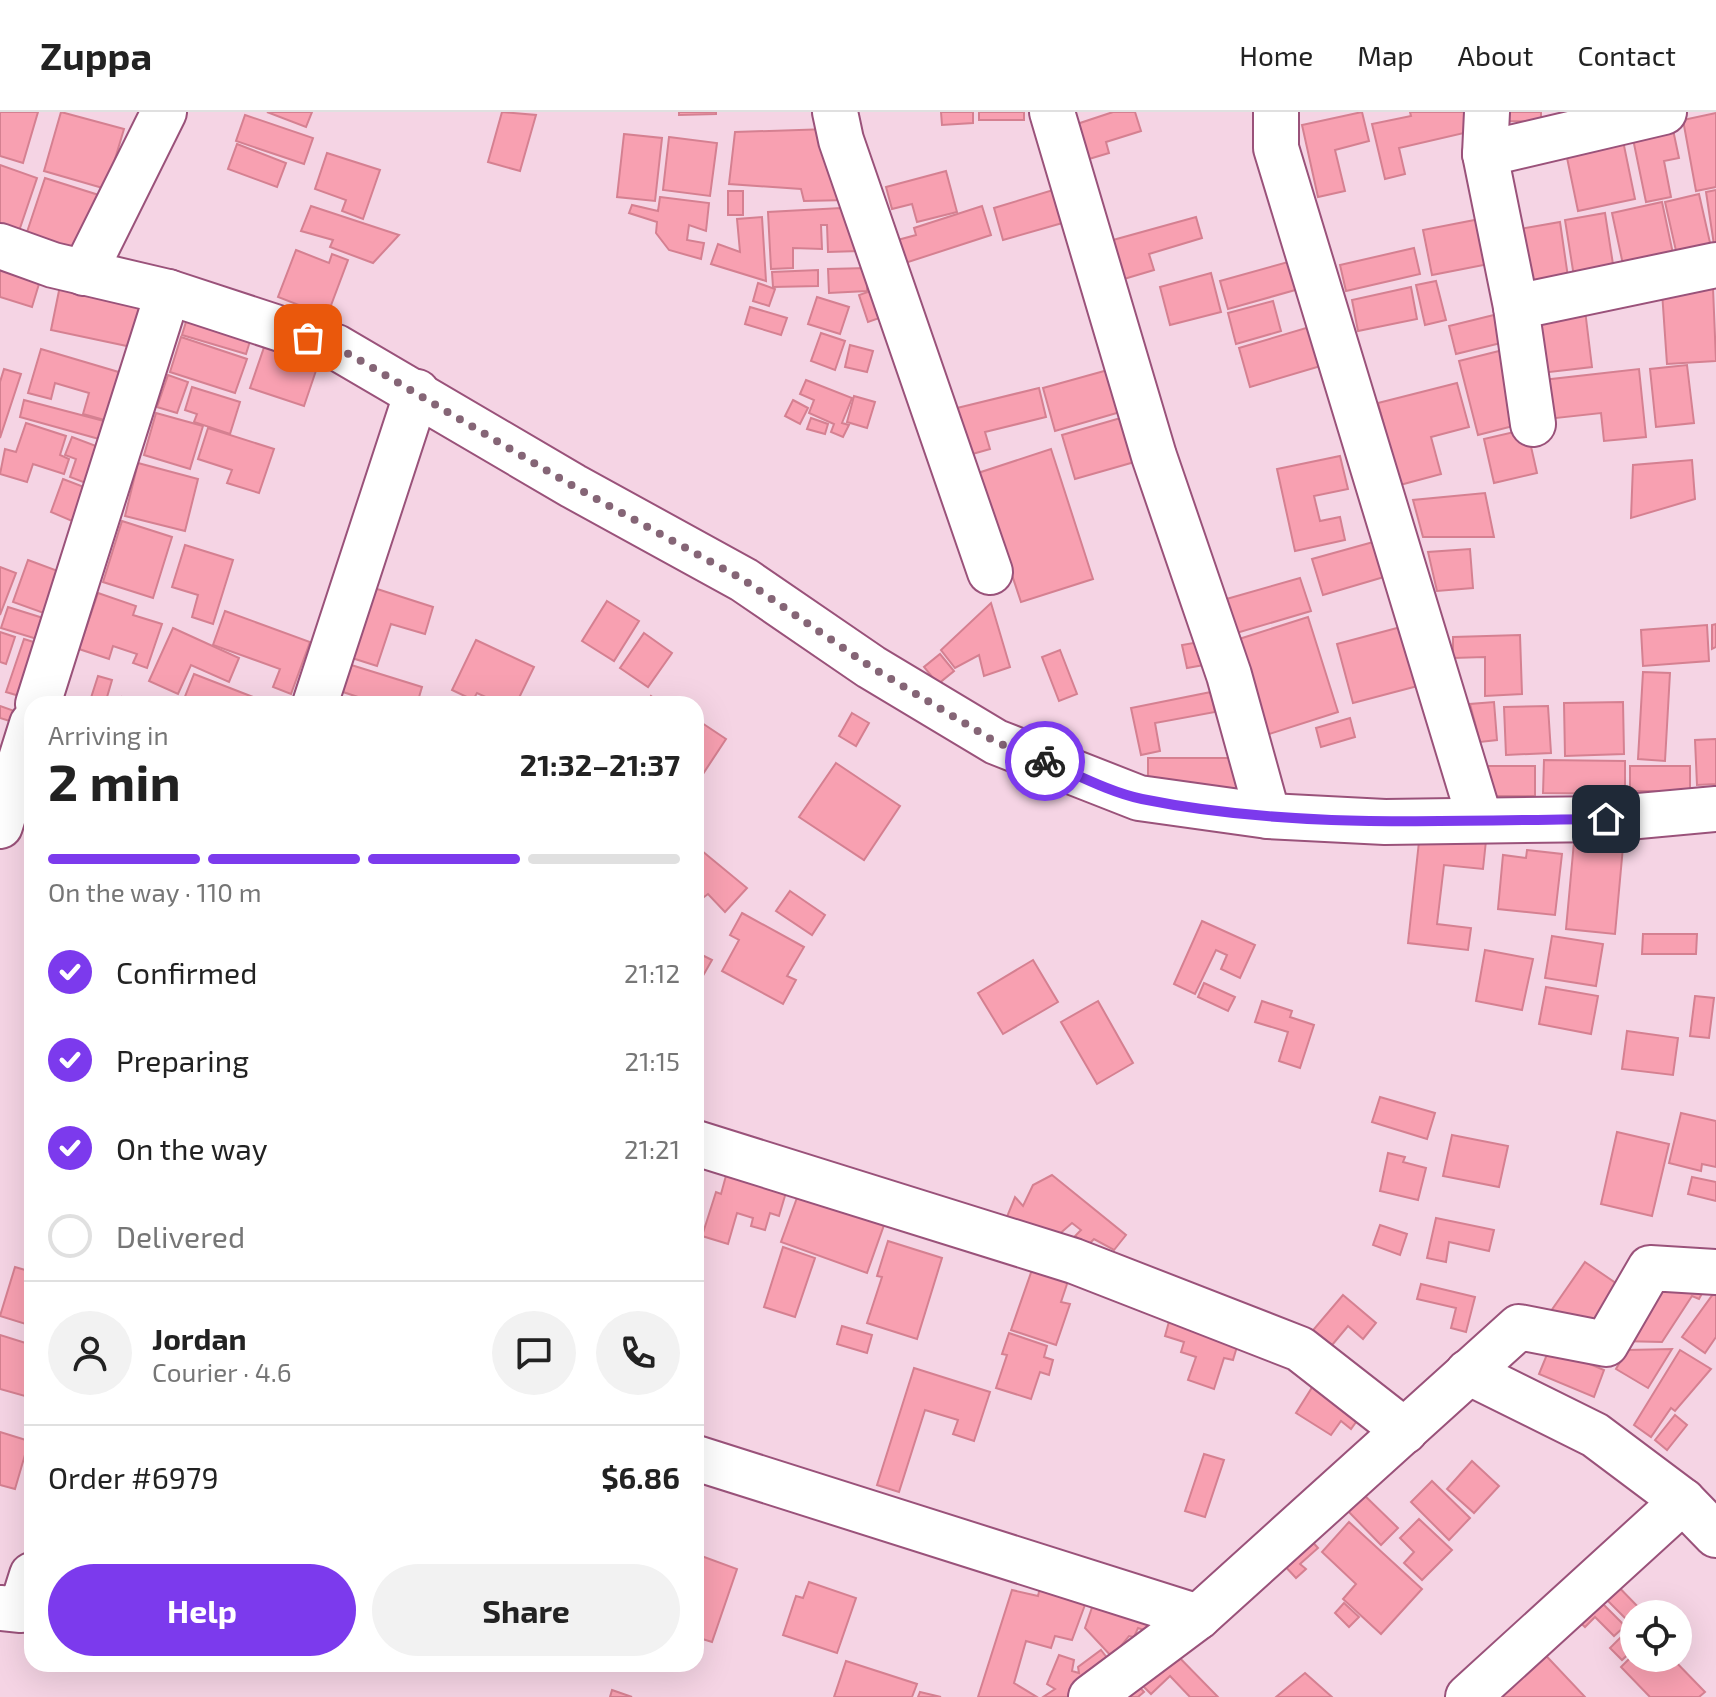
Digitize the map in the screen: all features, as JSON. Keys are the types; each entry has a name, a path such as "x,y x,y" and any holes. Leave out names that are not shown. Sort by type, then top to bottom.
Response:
{"street":[{"path":"84,273 112,223 164,112"},
{"path":"835,112 841,140 990,572"},
{"path":"1052,112 1154,456 1229,675 1268,816"},
{"path":"1276,112 1276,148 1480,820"},
{"path":"1533,424 1486,133 1664,112"},
{"path":"0,246 84,273 168,292 336,347 573,486 744,580 871,667 996,742 1139,798 1268,816 1385,822 1606,819 1716,809"},
{"path":"1516,307 1716,265"},
{"path":"41,696 168,292"},
{"path":"318,696 417,392"},
{"path":"0,826 24,750"},
{"path":"704,1145 1074,1261 1300,1349 1405,1431"},
{"path":"1091,1697 1198,1617 1519,1327 1606,1344 1650,1268 1716,1272"},
{"path":"1468,1372 1595,1435 1683,1501 1716,1535"},
{"path":"704,1461 1198,1617"},
{"path":"1468,1697 1683,1501"},
{"path":"0,1608 21,1610 24,1600"}],"building":[{"path":"0,112 38,112 23,163 0,156"},
{"path":"61,112 124,129 106,189 44,171"},
{"path":"267,112 312,112 306,127"},
{"path":"502,112 536,115 520,171 488,162"},
{"path":"679,112 716,112 716,114 679,115"},
{"path":"941,112 973,112 973,123 942,125"},
{"path":"979,112 1024,112 1024,120 979,120"},
{"path":"1113,112 1135,112 1141,131 1106,142 1109,153 1089,159 1077,124"},
{"path":"1362,112 1369,141 1335,150 1345,191 1318,197 1302,125"},
{"path":"1410,112 1479,112 1477,130 1399,148 1405,174 1385,179 1372,124 1411,116"},
{"path":"1505,112 1541,112 1541,122 1505,121"},
{"path":"1716,113 1716,187 1696,191 1683,120"},
{"path":"245,115 313,138 304,164 236,141"},
{"path":"1672,125 1679,158 1664,161 1671,197 1646,202 1632,134"},
{"path":"828,129 847,200 804,201 801,189 729,184 735,132"},
{"path":"624,134 662,138 655,201 617,197"},
{"path":"1622,136 1635,199 1578,211 1565,148"},
{"path":"669,137 717,143 710,196 663,190"},
{"path":"237,144 286,163 277,187 228,169"},
{"path":"327,153 380,170 363,219 342,211 346,200 315,189"},
{"path":"0,165 37,178 18,234 0,228"},
{"path":"946,171 957,212 917,222 912,204 892,209 886,187"},
{"path":"45,178 105,197 85,255 26,235"},
{"path":"1063,187 1073,220 1003,240 994,208"},
{"path":"1716,190 1716,258 1706,192"},
{"path":"728,191 743,191 743,215 728,215"},
{"path":"1699,194 1713,256 1679,264 1665,202"},
{"path":"660,197 709,203 706,231 689,225 687,240 704,243 701,259 669,250 656,233 657,222 629,213 632,205 658,211"},
{"path":"1662,202 1675,263 1625,274 1612,213"},
{"path":"311,206 399,235 373,263 330,247 333,240 301,231"},
{"path":"982,206 991,235 902,264 894,241 916,235 914,228"},
{"path":"841,208 859,251 828,252 827,225 821,225 822,249 793,248 793,268 771,269 768,212"},
{"path":"1605,213 1615,277 1575,283 1565,220"},
{"path":"762,217 766,281 711,264 718,244 740,252 737,219"},
{"path":"1196,217 1202,238 1149,254 1154,270 1124,279 1113,240"},
{"path":"1490,217 1499,262 1432,275 1423,230"},
{"path":"1560,222 1569,284 1529,289 1520,229"},
{"path":"1414,248 1420,274 1346,291 1340,265"},
{"path":"296,250 329,263 332,254 348,260 327,316 278,297"},
{"path":"1299,259 1306,287 1228,309 1220,281"},
{"path":"0,262 42,274 32,307 0,297"},
{"path":"867,268 867,291 829,293 828,269"},
{"path":"818,270 818,286 773,287 772,272"},
{"path":"1211,273 1221,312 1170,325 1160,287"},
{"path":"61,281 151,298 141,349 51,330"},
{"path":"1436,281 1446,320 1425,325 1416,285"},
{"path":"758,283 775,289 769,306 753,301"},
{"path":"1411,287 1417,319 1358,331 1352,300"},
{"path":"879,288 888,315 868,322 859,295"},
{"path":"1713,288 1716,361 1667,364 1662,292"},
{"path":"817,297 849,307 840,334 808,324"},
{"path":"1273,301 1281,331 1236,344 1228,313"},
{"path":"191,305 251,338 246,354 182,335"},
{"path":"750,307 787,318 781,335 745,324"},
{"path":"1585,310 1592,367 1541,373 1533,316"},
{"path":"1502,313 1509,341 1456,354 1449,326"},
{"path":"1323,323 1334,362 1250,387 1239,348"},
{"path":"270,330 324,347 304,406 250,388"},
{"path":"821,333 845,341 835,370 811,361"},
{"path":"181,337 247,359 235,393 170,372"},
{"path":"850,345 873,351 867,372 845,367"},
{"path":"41,349 122,373 108,421 83,414 89,393 55,383 51,399 28,393"},
{"path":"1507,349 1525,423 1478,435 1459,361"},
{"path":"1687,365 1694,423 1656,427 1650,369"},
{"path":"1115,368 1127,410 1055,431 1043,388"},
{"path":"4,369 21,374 0,438 0,382"},
{"path":"1639,369 1646,437 1604,441 1601,413 1547,419 1543,380"},
{"path":"168,375 188,382 177,413 157,407"},
{"path":"806,380 852,398 842,423 849,425 843,437 831,432 834,424 809,413 814,400 800,394"},
{"path":"1457,383 1469,427 1431,437 1441,474 1400,485 1378,403"},
{"path":"192,387 240,402 230,434 194,422 197,414 185,410"},
{"path":"1039,388 1046,417 985,432 990,449 969,455 957,408"},
{"path":"854,396 875,402 867,428 847,422"},
{"path":"24,400 104,421 99,439 20,417"},
{"path":"793,400 808,408 800,424 785,416"},
{"path":"156,413 203,426 190,469 144,455"},
{"path":"1131,415 1145,459 1075,479 1062,435"},
{"path":"811,418 828,424 825,434 807,429"},
{"path":"26,423 66,436 60,455 69,459 64,474 33,464 27,482 0,474 5,449 16,452"},
{"path":"208,428 274,449 259,493 227,483 232,470 198,459"},
{"path":"1527,429 1537,473 1494,483 1484,439"},
{"path":"72,437 104,449 91,485 70,477 76,459 65,455"},
{"path":"1051,449 1093,579 1021,602 978,473"},
{"path":"1340,456 1348,489 1314,496 1320,521 1340,517 1345,540 1295,551 1277,469"},
{"path":"1692,460 1695,499 1631,518 1633,465"},
{"path":"138,463 198,479 185,531 125,516"},
{"path":"63,479 84,487 72,521 51,512"},
{"path":"1485,493 1494,537 1423,537 1413,500"},
{"path":"122,521 172,537 153,598 103,582"},
{"path":"1384,539 1394,574 1323,595 1312,559"},
{"path":"185,545 233,560 213,624 192,617 198,595 172,587"},
{"path":"1470,549 1473,588 1437,591 1428,552"},
{"path":"28,560 66,574 52,616 13,602"},
{"path":"0,567 16,573 0,615"},
{"path":"1300,578 1311,611 1233,634 1223,600"},
{"path":"374,588 433,607 425,634 391,624 377,666 352,658"},
{"path":"98,593 136,606 133,615 162,624 147,668 133,663 137,654 113,646 109,659 79,649"},
{"path":"607,601 639,621 614,661 582,641"},
{"path":"991,603 1010,667 984,676 979,655 955,668 941,650"},
{"path":"8,607 43,618 37,639 1,628"},
{"path":"225,611 310,642 291,694 273,687 280,669 213,645"},
{"path":"1308,617 1338,712 1266,735 1236,640"},
{"path":"1412,624 1429,683 1353,703 1337,644"},
{"path":"1716,624 1716,647 1712,649 1712,625"},
{"path":"1707,625 1709,661 1643,666 1641,630"},
{"path":"173,628 239,658 229,682 191,665 178,694 149,681"},
{"path":"0,632 15,637 6,664 0,662"},
{"path":"644,633 672,653 648,687 620,668"},
{"path":"1520,635 1522,694 1485,696 1485,657 1453,658 1453,637"},
{"path":"24,639 43,645 27,696 6,692"},
{"path":"476,640 534,667 520,696 484,696 477,693 475,696 465,696 452,690"},
{"path":"1211,640 1215,663 1187,668 1182,645"},
{"path":"1060,650 1077,694 1059,701 1042,657"},
{"path":"940,654 954,671 938,684 924,667"},
{"path":"348,664 422,687 419,696 355,696 340,691"},
{"path":"1643,672 1670,673 1665,761 1638,759"},
{"path":"194,674 250,696 185,696"},
{"path":"98,676 112,680 107,696 92,696"},
{"path":"1211,692 1215,712 1155,723 1160,751 1141,755 1131,708"},
{"path":"1494,702 1497,740 1480,742 1470,704"},
{"path":"1623,702 1624,754 1565,756 1564,703"},
{"path":"0,706 20,713 16,723 0,718"},
{"path":"1548,706 1551,753 1506,755 1504,707"},
{"path":"852,713 869,723 856,746 839,736"},
{"path":"1350,718 1355,737 1321,747 1316,728"},
{"path":"704,724 726,739 704,772"},
{"path":"1716,739 1716,784 1697,785 1695,740"},
{"path":"1148,758 1239,758 1245,790 1148,778"},
{"path":"1544,760 1625,761 1625,794 1543,793"},
{"path":"836,763 900,806 864,860 799,817"},
{"path":"1487,766 1535,766 1535,796 1487,796"},
{"path":"1630,766 1690,766 1690,791 1630,791"},
{"path":"1421,823 1487,831 1483,869 1444,865 1437,924 1471,928 1468,950 1408,943"},
{"path":"1575,831 1624,836 1615,934 1566,929"},
{"path":"1527,850 1562,854 1555,915 1498,909 1503,855 1526,858"},
{"path":"704,853 747,888 725,912 708,894 704,897"},
{"path":"790,891 825,915 812,935 776,911"},
{"path":"742,913 804,947 787,976 796,980 783,1004 722,971 739,940 730,935"},
{"path":"1202,921 1255,945 1240,978 1221,969 1227,955 1216,950 1195,994 1174,984"},
{"path":"1643,934 1697,934 1696,954 1642,954"},
{"path":"1552,936 1603,944 1596,986 1545,978"},
{"path":"1485,950 1533,959 1522,1010 1476,1001"},
{"path":"704,956 712,960 704,974"},
{"path":"1033,960 1058,1002 1003,1034 978,993"},
{"path":"1204,983 1235,997 1228,1011 1198,997"},
{"path":"1546,987 1598,996 1591,1034 1539,1024"},
{"path":"1695,996 1714,998 1709,1038 1690,1036"},
{"path":"1098,1001 1133,1063 1097,1084 1061,1022"},
{"path":"1262,1001 1292,1011 1290,1017 1314,1025 1300,1068 1279,1061 1288,1032 1255,1022"},
{"path":"1627,1031 1678,1038 1673,1075 1622,1069"},
{"path":"1380,1097 1435,1113 1427,1139 1372,1122"},
{"path":"1681,1113 1716,1121 1716,1167 1702,1164 1701,1171 1669,1163"},
{"path":"1617,1132 1669,1144 1652,1216 1601,1204"},
{"path":"1452,1135 1508,1146 1499,1187 1443,1176"},
{"path":"1388,1153 1405,1157 1403,1162 1426,1168 1418,1200 1380,1191"},
{"path":"727,1172 787,1189 779,1216 770,1213 765,1230 751,1226 753,1218 737,1213 728,1244 704,1237 716,1192 721,1194"},
{"path":"1052,1175 1126,1235 1114,1250 1094,1239 1088,1245 1075,1236 1081,1230 1072,1223 1041,1250 1000,1234 1015,1197 1023,1206 1033,1185"},
{"path":"1692,1177 1716,1182 1716,1201 1688,1194"},
{"path":"798,1195 884,1225 867,1273 781,1242"},
{"path":"1436,1218 1494,1230 1489,1251 1449,1242 1446,1262 1427,1258"},
{"path":"1380,1225 1407,1234 1400,1255 1373,1245"},
{"path":"888,1241 942,1258 917,1339 867,1323 882,1277 877,1276"},
{"path":"783,1247 815,1258 795,1317 764,1307"},
{"path":"1585,1262 1623,1288 1589,1337 1551,1311"},
{"path":"1034,1264 1071,1272 1061,1302 1070,1304 1056,1345 1011,1330"},
{"path":"15,1267 24,1270 24,1324 0,1316"},
{"path":"1664,1276 1710,1279 1699,1299 1692,1296 1662,1342 1621,1341"},
{"path":"1421,1284 1475,1297 1466,1332 1451,1328 1456,1308 1417,1299"},
{"path":"1716,1290 1716,1337 1705,1353 1682,1337"},
{"path":"1343,1295 1376,1323 1363,1339 1348,1326 1327,1351 1308,1336"},
{"path":"1170,1318 1239,1340 1233,1360 1224,1358 1214,1389 1188,1380 1196,1357 1181,1352 1184,1342 1165,1336"},
{"path":"842,1326 872,1335 867,1353 837,1344"},
{"path":"1009,1333 1047,1346 1044,1357 1053,1360 1049,1375 1040,1372 1031,1399 996,1388 1007,1355 1002,1354"},
{"path":"0,1335 24,1342 24,1396 0,1389"},
{"path":"1550,1347 1604,1370 1594,1397 1539,1374"},
{"path":"1672,1349 1648,1388 1616,1369 1627,1350"},
{"path":"1680,1350 1711,1369 1675,1411 1671,1408 1651,1437 1634,1425"},
{"path":"914,1368 990,1392 974,1441 953,1434 958,1420 925,1410 899,1492 877,1485"},
{"path":"1318,1378 1364,1411 1351,1429 1341,1421 1331,1435 1296,1413"},
{"path":"1675,1415 1687,1425 1667,1450 1655,1440"},
{"path":"0,1432 24,1439 24,1458 15,1489 0,1485"},
{"path":"1204,1454 1224,1460 1205,1517 1185,1511"},
{"path":"1472,1461 1499,1486 1474,1513 1447,1489"},
{"path":"1432,1481 1470,1518 1449,1540 1411,1502"},
{"path":"1362,1493 1398,1528 1381,1545 1346,1509"},
{"path":"1419,1519 1452,1550 1422,1580 1404,1563 1414,1552 1400,1538"},
{"path":"1349,1522 1422,1589 1381,1634 1343,1599 1356,1584 1322,1552"},
{"path":"1309,1538 1318,1548 1300,1564 1306,1569 1296,1578 1282,1563"},
{"path":"704,1557 737,1569 712,1642 704,1640"},
{"path":"1607,1575 1631,1600 1620,1600 1620,1613 1595,1588"},
{"path":"1042,1579 1089,1594 1072,1640 1055,1636 1051,1648 1026,1641 1014,1683 1037,1697 978,1697 1012,1590 1038,1596"},
{"path":"809,1582 856,1598 837,1653 783,1635 796,1596 803,1598"},
{"path":"1590,1591 1620,1621 1620,1631 1614,1636 1595,1617 1585,1627 1569,1612"},
{"path":"1097,1593 1161,1613 1153,1633 1138,1628 1134,1637 1129,1636 1112,1657 1085,1628"},
{"path":"1344,1603 1359,1617 1349,1627 1335,1613"},
{"path":"1620,1638 1620,1658 1610,1648"},
{"path":"1535,1644 1585,1697 1484,1697"},
{"path":"1170,1648 1218,1697 1190,1697 1170,1676 1151,1694 1137,1680"},
{"path":"1101,1650 1111,1663 1084,1697 1043,1697 1055,1689 1047,1684 1059,1655 1074,1660 1072,1671 1079,1673 1078,1667"},
{"path":"846,1661 917,1684 912,1697 834,1697"},
{"path":"1626,1672 1686,1672 1705,1692 1699,1697 1650,1697"},
{"path":"1305,1673 1332,1697 1276,1697"},
{"path":"1135,1682 1144,1692 1138,1697 1122,1697"},
{"path":"612,1690 632,1697 610,1697"},
{"path":"920,1692 941,1697 918,1697"}],"way so far":[{"path":"308,338 336,347 573,486 744,580 871,667 996,742 1045,761"}],"route":[{"path":"1045,761 1139,798 1268,816 1385,822 1606,819"}]}
